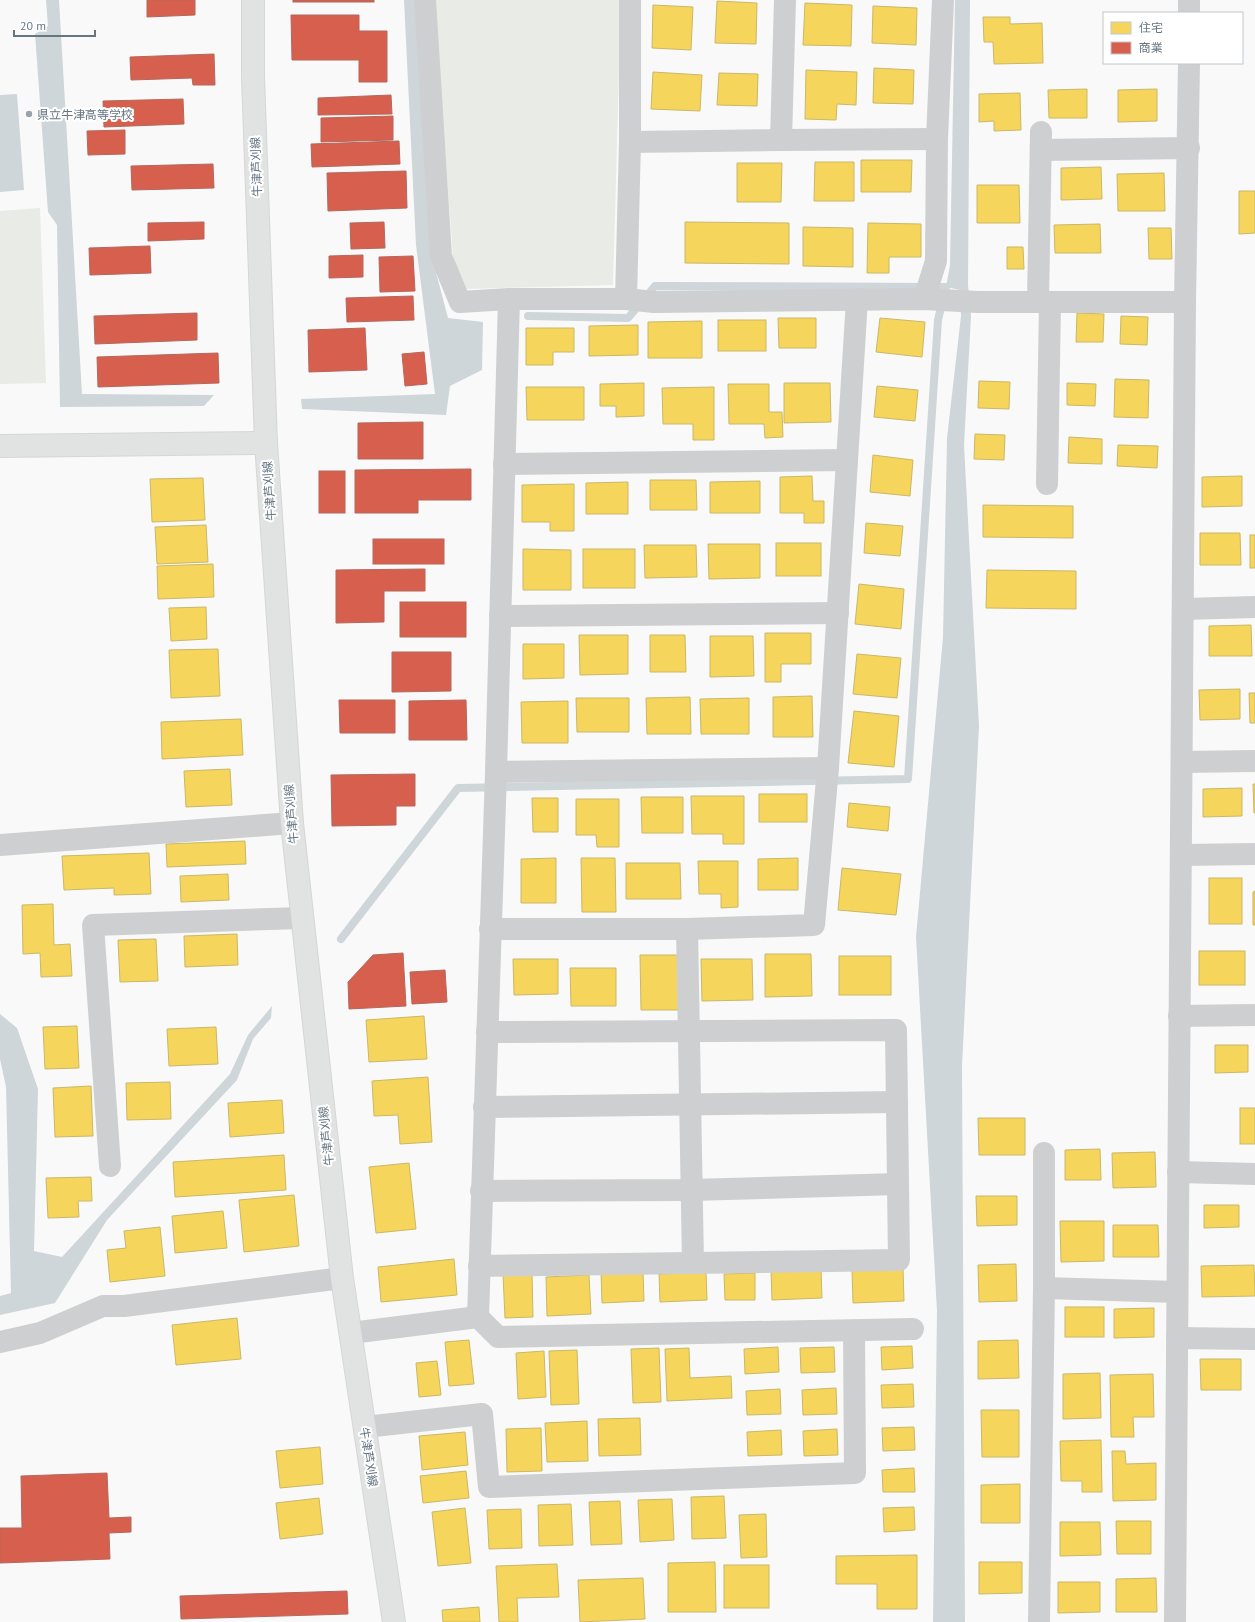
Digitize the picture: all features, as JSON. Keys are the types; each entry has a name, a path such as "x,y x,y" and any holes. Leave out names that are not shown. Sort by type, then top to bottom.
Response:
{"main road":[{"name":"牛津芦刈線","path":"253,0 253,77 266,443 292,823 301,918 342,1278 394,1622"},
{"path":"0,446 266,443"}],"street":[{"path":"425,0 441,256 460,302 626,299 654,302 857,299 929,299 978,302 1185,302"},
{"path":"626,299 630,142 630,0"},
{"path":"780,140 785,0"},
{"path":"929,299 931,278 936,261 937,139 943,0"},
{"path":"1189,0 1189,12"},
{"path":"1175,1622 1185,302 1189,148 1189,64"},
{"path":"630,142 937,139"},
{"path":"1047,484 1041,141 1189,148"},
{"path":"490,929 687,929 814,925 827,777 857,299"},
{"path":"509,300 496,772 478,1317 498,1338 913,1329"},
{"path":"504,464 847,460"},
{"path":"1183,609 1255,607"},
{"path":"500,616 838,613"},
{"path":"1182,762 1255,761"},
{"path":"496,772 827,777"},
{"path":"0,844 292,823"},
{"path":"1181,855 1255,854"},
{"path":"110,1166 93,925 301,918"},
{"path":"687,929 687,1031 693,1263"},
{"path":"1180,1016 1255,1015"},
{"path":"479,1266 899,1260 896,1030 487,1032"},
{"path":"484,1108 897,1102"},
{"path":"1039,1622 1044,1288 1044,1153"},
{"path":"1178,1172 1255,1174"},
{"path":"481,1191 691,1190 898,1184"},
{"path":"0,1342 40,1333 103,1306 124,1306 342,1278"},
{"path":"1044,1288 1177,1292"},
{"path":"350,1333 478,1317"},
{"path":"365,1427 482,1414 489,1487 855,1473 854,1331"},
{"path":"1177,1338 1255,1339"}],"shaded area":[{"path":"46,0 59,0 82,394 214,395 204,406 60,407 57,225 48,212 35,34 48,26"},
{"path":"404,0 415,0 433,261 448,318 483,322 482,370 450,386 446,415 302,409 301,399 435,394 416,245"},
{"path":"434,0 621,0 613,285 464,289 453,256"},
{"path":"955,0 970,0 968,285 971,316 964,445 979,726 962,1066 965,1622 933,1622 937,1311 916,937 943,637 947,438 961,316 960,290 946,287 950,265"},
{"path":"17,94 24,190 0,192 0,95"},
{"path":"40,208 46,383 0,384 0,211"},
{"path":"272,1006 271,1018 253,1039 237,1080 107,1220 55,1303 0,1315 0,1296 11,1293 6,1087 0,1059 0,1014 17,1028 38,1089 34,1251 62,1257 230,1074 248,1035"}],"building: 住宅":[{"path":"717,1 757,3 756,44 715,43"},
{"path":"805,3 852,5 851,46 803,45"},
{"path":"653,5 693,7 691,50 652,48"},
{"path":"873,6 917,8 916,45 872,43"},
{"path":"983,17 1010,17 1010,24 1042,23 1043,63 994,64 993,42 984,42"},
{"path":"874,68 914,70 913,104 873,103"},
{"path":"806,70 857,72 856,105 837,104 836,120 805,119"},
{"path":"653,72 702,75 700,111 651,109"},
{"path":"719,73 758,74 757,106 717,105"},
{"path":"1087,89 1087,118 1049,118 1048,90"},
{"path":"1157,89 1157,121 1118,122 1118,90"},
{"path":"1020,93 1021,130 994,131 994,121 979,122 979,94"},
{"path":"861,160 912,160 911,192 861,192"},
{"path":"815,162 854,162 854,201 814,201"},
{"path":"737,163 782,163 781,202 737,202"},
{"path":"1101,167 1102,199 1061,200 1061,168"},
{"path":"1164,173 1165,211 1118,211 1117,174"},
{"path":"977,185 1019,185 1020,223 977,223"},
{"path":"1239,191 1255,191 1255,233 1239,234"},
{"path":"685,222 789,223 789,264 685,263"},
{"path":"868,223 921,224 921,257 889,257 889,273 867,273"},
{"path":"1100,224 1101,253 1055,253 1054,225"},
{"path":"803,227 853,228 853,267 803,266"},
{"path":"1148,228 1171,228 1172,259 1149,259"},
{"path":"1007,247 1023,247 1024,269 1007,269"},
{"path":"1077,313 1104,314 1103,342 1076,342"},
{"path":"1121,316 1148,317 1147,345 1120,344"},
{"path":"778,318 816,318 816,348 779,348"},
{"path":"880,318 925,322 922,357 876,352"},
{"path":"718,320 766,320 766,351 718,351"},
{"path":"702,321 702,358 648,358 648,322"},
{"path":"638,325 638,355 589,356 589,326"},
{"path":"526,328 574,328 574,352 553,352 553,365 526,365"},
{"path":"1115,379 1149,380 1148,418 1114,417"},
{"path":"979,381 1010,382 1009,409 978,408"},
{"path":"644,383 644,416 616,417 616,406 600,406 600,384"},
{"path":"784,383 830,383 831,422 784,423"},
{"path":"1067,383 1096,384 1095,406 1067,405"},
{"path":"728,384 769,384 769,412 782,412 783,437 765,438 764,424 729,424"},
{"path":"877,386 918,390 915,421 874,417"},
{"path":"526,387 584,387 584,420 527,420"},
{"path":"714,387 714,440 693,440 693,424 663,424 662,388"},
{"path":"975,434 1005,435 1004,460 974,459"},
{"path":"1069,437 1102,439 1102,464 1068,463"},
{"path":"1118,445 1158,446 1157,468 1117,466"},
{"path":"873,455 913,460 910,496 870,492"},
{"path":"812,476 813,501 824,501 824,523 804,523 804,513 780,513 780,477"},
{"path":"1242,476 1242,506 1202,507 1202,477"},
{"path":"203,478 205,520 152,522 150,479"},
{"path":"650,480 696,480 697,510 650,510"},
{"path":"760,481 760,513 710,513 710,482"},
{"path":"628,482 628,514 586,514 586,483"},
{"path":"574,484 574,531 550,531 550,522 522,522 522,485"},
{"path":"983,505 1073,506 1073,538 983,537"},
{"path":"866,523 903,526 900,556 864,553"},
{"path":"206,525 208,562 157,564 155,527"},
{"path":"1200,533 1240,533 1241,565 1200,565"},
{"path":"1250,535 1255,535 1255,568 1250,568"},
{"path":"776,543 821,543 821,576 776,576"},
{"path":"708,544 760,544 760,578 709,579"},
{"path":"644,545 696,545 697,577 645,578"},
{"path":"523,549 571,550 571,590 523,590"},
{"path":"583,549 635,549 635,588 583,588"},
{"path":"213,564 214,597 158,599 157,566"},
{"path":"987,570 1076,571 1076,609 986,608"},
{"path":"859,584 904,589 901,629 855,624"},
{"path":"206,607 207,639 171,641 169,608"},
{"path":"1251,625 1252,656 1209,656 1209,626"},
{"path":"765,633 811,633 811,664 781,664 781,682 765,682"},
{"path":"579,635 628,635 628,674 580,675"},
{"path":"650,635 685,635 686,672 650,672"},
{"path":"710,636 753,636 754,676 710,677"},
{"path":"523,644 564,644 564,678 523,679"},
{"path":"218,649 220,696 171,698 169,650"},
{"path":"857,654 901,658 897,698 853,694"},
{"path":"1240,689 1240,719 1200,720 1199,690"},
{"path":"1249,693 1255,693 1255,723 1250,723"},
{"path":"812,696 813,737 773,737 773,697"},
{"path":"690,697 691,734 647,734 646,698"},
{"path":"576,698 629,698 629,732 577,732"},
{"path":"749,698 749,734 701,734 700,699"},
{"path":"568,701 568,743 522,743 521,702"},
{"path":"854,711 899,716 894,767 848,763"},
{"path":"241,719 243,755 162,759 161,722"},
{"path":"230,769 232,805 186,807 184,771"},
{"path":"1253,784 1255,784 1255,813 1254,813"},
{"path":"1242,788 1242,816 1203,817 1203,789"},
{"path":"759,794 807,794 807,822 759,822"},
{"path":"691,796 744,796 744,844 723,844 723,834 692,834"},
{"path":"641,797 683,797 683,833 642,833"},
{"path":"532,798 558,798 558,832 533,832"},
{"path":"576,799 619,799 619,847 597,847 596,835 576,835"},
{"path":"849,803 890,807 888,831 847,827"},
{"path":"245,841 246,864 167,867 166,844"},
{"path":"149,853 151,894 114,895 114,888 64,890 62,856"},
{"path":"556,858 556,903 521,903 521,859"},
{"path":"581,858 615,858 616,912 582,912"},
{"path":"798,858 798,890 758,890 758,859"},
{"path":"698,861 738,861 738,907 721,908 721,894 699,894"},
{"path":"626,863 680,863 681,899 626,899"},
{"path":"842,868 901,874 896,915 838,910"},
{"path":"228,874 229,900 181,902 180,876"},
{"path":"1209,878 1242,878 1242,924 1209,924"},
{"path":"1255,891 1255,925 1253,925 1253,892"},
{"path":"53,904 54,945 70,944 72,976 41,977 40,953 23,954 22,905"},
{"path":"237,934 238,965 185,967 184,936"},
{"path":"156,939 158,981 120,982 118,940"},
{"path":"1199,951 1245,951 1245,985 1199,985"},
{"path":"765,954 811,954 812,996 765,997"},
{"path":"640,955 681,955 682,1010 641,1010"},
{"path":"839,956 891,956 891,995 839,995"},
{"path":"513,959 558,959 558,994 514,995"},
{"path":"701,959 752,959 753,1000 702,1001"},
{"path":"570,968 616,968 616,1006 571,1006"},
{"path":"424,1016 427,1059 369,1062 366,1020"},
{"path":"77,1026 79,1068 45,1069 43,1027"},
{"path":"216,1027 218,1064 169,1066 167,1029"},
{"path":"1215,1045 1248,1045 1248,1072 1215,1073"},
{"path":"428,1077 432,1142 400,1144 398,1115 374,1116 372,1081"},
{"path":"170,1082 171,1119 127,1120 126,1083"},
{"path":"91,1086 93,1136 55,1137 53,1088"},
{"path":"282,1100 284,1133 230,1137 228,1103"},
{"path":"1240,1108 1255,1108 1255,1144 1240,1144"},
{"path":"978,1118 1025,1118 1025,1155 979,1155"},
{"path":"1100,1149 1101,1180 1065,1180 1065,1150"},
{"path":"1155,1152 1156,1187 1113,1188 1112,1153"},
{"path":"284,1155 286,1190 175,1197 173,1162"},
{"path":"409,1163 416,1229 376,1233 369,1167"},
{"path":"91,1177 92,1201 78,1201 79,1217 48,1218 46,1178"},
{"path":"294,1195 299,1246 244,1252 239,1200"},
{"path":"976,1196 1017,1196 1017,1225 977,1226"},
{"path":"1204,1205 1239,1205 1239,1227 1204,1228"},
{"path":"223,1211 227,1248 175,1253 172,1216"},
{"path":"1060,1221 1104,1221 1104,1261 1061,1262"},
{"path":"1113,1225 1158,1225 1159,1257 1113,1257"},
{"path":"160,1227 165,1276 110,1282 107,1250 126,1248 124,1231"},
{"path":"454,1259 457,1295 381,1302 378,1267"},
{"path":"1016,1264 1017,1301 979,1302 978,1265"},
{"path":"1254,1265 1255,1296 1202,1297 1201,1266"},
{"path":"903,1268 904,1301 853,1303 852,1270"},
{"path":"821,1269 822,1298 772,1300 771,1271"},
{"path":"643,1272 644,1301 602,1303 601,1273"},
{"path":"706,1272 707,1300 660,1302 659,1274"},
{"path":"532,1273 533,1317 505,1318 503,1274"},
{"path":"755,1273 755,1300 725,1300 724,1274"},
{"path":"589,1275 591,1314 547,1316 546,1277"},
{"path":"1065,1307 1104,1307 1104,1337 1065,1337"},
{"path":"1154,1308 1154,1337 1114,1338 1114,1309"},
{"path":"237,1318 241,1359 176,1365 172,1325"},
{"path":"469,1340 474,1384 449,1386 445,1342"},
{"path":"1018,1340 1019,1378 978,1379 978,1341"},
{"path":"912,1346 913,1368 882,1370 881,1347"},
{"path":"778,1347 779,1372 745,1374 744,1349"},
{"path":"834,1347 835,1372 801,1373 800,1348"},
{"path":"659,1348 661,1402 633,1403 631,1349"},
{"path":"689,1348 690,1378 731,1376 732,1398 667,1401 665,1349"},
{"path":"577,1350 579,1404 551,1405 549,1351"},
{"path":"544,1351 546,1397 518,1399 516,1353"},
{"path":"1200,1359 1241,1359 1241,1390 1201,1390"},
{"path":"437,1361 441,1395 419,1397 416,1363"},
{"path":"1100,1373 1101,1418 1063,1419 1063,1374"},
{"path":"1153,1374 1154,1417 1133,1417 1134,1437 1111,1437 1110,1375"},
{"path":"913,1384 914,1407 882,1408 881,1385"},
{"path":"836,1388 837,1414 803,1415 802,1390"},
{"path":"780,1389 781,1414 747,1415 746,1391"},
{"path":"981,1410 1019,1410 1019,1457 982,1457"},
{"path":"640,1418 641,1455 599,1456 598,1419"},
{"path":"587,1421 588,1461 547,1462 545,1423"},
{"path":"914,1427 915,1450 883,1451 882,1428"},
{"path":"541,1428 542,1471 507,1472 506,1429"},
{"path":"837,1429 838,1455 804,1456 803,1431"},
{"path":"781,1430 782,1455 748,1456 747,1432"},
{"path":"465,1432 468,1465 422,1470 419,1436"},
{"path":"1101,1440 1102,1492 1082,1492 1082,1481 1061,1481 1060,1441"},
{"path":"320,1447 323,1484 280,1488 276,1451"},
{"path":"1112,1451 1125,1451 1126,1464 1156,1463 1156,1500 1113,1501"},
{"path":"914,1468 915,1492 883,1492 882,1470"},
{"path":"466,1471 469,1498 423,1503 420,1476"},
{"path":"1020,1484 1020,1523 981,1523 981,1485"},
{"path":"724,1496 726,1538 692,1539 691,1497"},
{"path":"319,1498 323,1534 280,1539 276,1503"},
{"path":"672,1499 674,1540 640,1542 638,1500"},
{"path":"620,1501 622,1544 591,1545 589,1502"},
{"path":"571,1504 573,1545 539,1546 538,1505"},
{"path":"914,1507 915,1530 884,1532 883,1508"},
{"path":"465,1508 471,1563 438,1566 432,1512"},
{"path":"521,1509 522,1548 489,1549 487,1510"},
{"path":"766,1514 767,1557 741,1558 739,1515"},
{"path":"1116,1521 1151,1521 1151,1554 1117,1554"},
{"path":"1060,1522 1100,1522 1101,1555 1060,1556"},
{"path":"917,1555 917,1609 877,1609 877,1584 836,1584 836,1556"},
{"path":"715,1562 716,1612 668,1612 668,1563"},
{"path":"979,1562 1022,1562 1022,1593 979,1594"},
{"path":"557,1564 559,1597 517,1598 518,1622 499,1622 496,1566"},
{"path":"724,1565 769,1565 769,1608 724,1608"},
{"path":"643,1578 645,1619 580,1622 578,1580"},
{"path":"1156,1578 1157,1612 1116,1612 1116,1579"},
{"path":"1058,1582 1100,1582 1100,1612 1058,1613"},
{"path":"479,1607 480,1622 443,1622 442,1610"}],"building: 商業":[{"path":"147,0 195,0 195,15 147,17"},
{"path":"293,0 374,0 374,2 293,2"},
{"path":"291,15 359,15 359,31 387,31 387,82 359,82 359,60 292,60"},
{"path":"214,54 215,85 193,85 192,78 131,80 130,57"},
{"path":"391,95 392,114 318,115 318,98"},
{"path":"183,99 184,124 104,127 103,101"},
{"path":"393,116 393,140 321,142 321,118"},
{"path":"125,130 125,154 88,155 87,131"},
{"path":"399,141 400,164 312,167 311,144"},
{"path":"213,164 214,188 132,190 131,166"},
{"path":"406,171 407,208 328,211 327,173"},
{"path":"204,222 204,239 148,241 148,223"},
{"path":"384,222 385,248 351,249 350,223"},
{"path":"150,246 151,273 90,275 89,248"},
{"path":"363,255 363,277 329,278 329,256"},
{"path":"413,256 415,291 380,292 379,257"},
{"path":"413,296 414,320 347,322 346,298"},
{"path":"197,313 197,340 95,344 94,316"},
{"path":"365,328 367,370 309,372 308,330"},
{"path":"424,352 427,384 405,386 402,354"},
{"path":"218,353 219,383 98,387 97,357"},
{"path":"423,422 423,459 358,459 358,423"},
{"path":"471,469 471,500 418,500 418,513 355,513 355,470"},
{"path":"319,471 345,471 345,513 319,513"},
{"path":"373,539 444,539 444,564 373,564"},
{"path":"425,569 425,591 384,591 384,622 336,623 336,570"},
{"path":"400,602 466,602 466,637 400,637"},
{"path":"392,652 451,652 451,691 392,692"},
{"path":"339,700 395,700 395,733 340,733"},
{"path":"466,700 467,740 409,740 409,701"},
{"path":"415,774 415,806 396,806 396,825 332,826 331,775"},
{"path":"403,953 406,1006 349,1009 348,982 373,955"},
{"path":"445,970 447,1002 412,1004 410,972"},
{"path":"107,1473 109,1518 131,1517 131,1532 109,1533 110,1559 0,1563 0,1528 22,1528 21,1476"},
{"path":"347,1591 348,1614 181,1619 180,1596"}],"waterway":[{"path":"341,939 458,788 908,779 938,320 946,287 655,286 628,318 528,316"}],"place":[{"name":"県立牛津高等学校","path":"29,114"}]}
